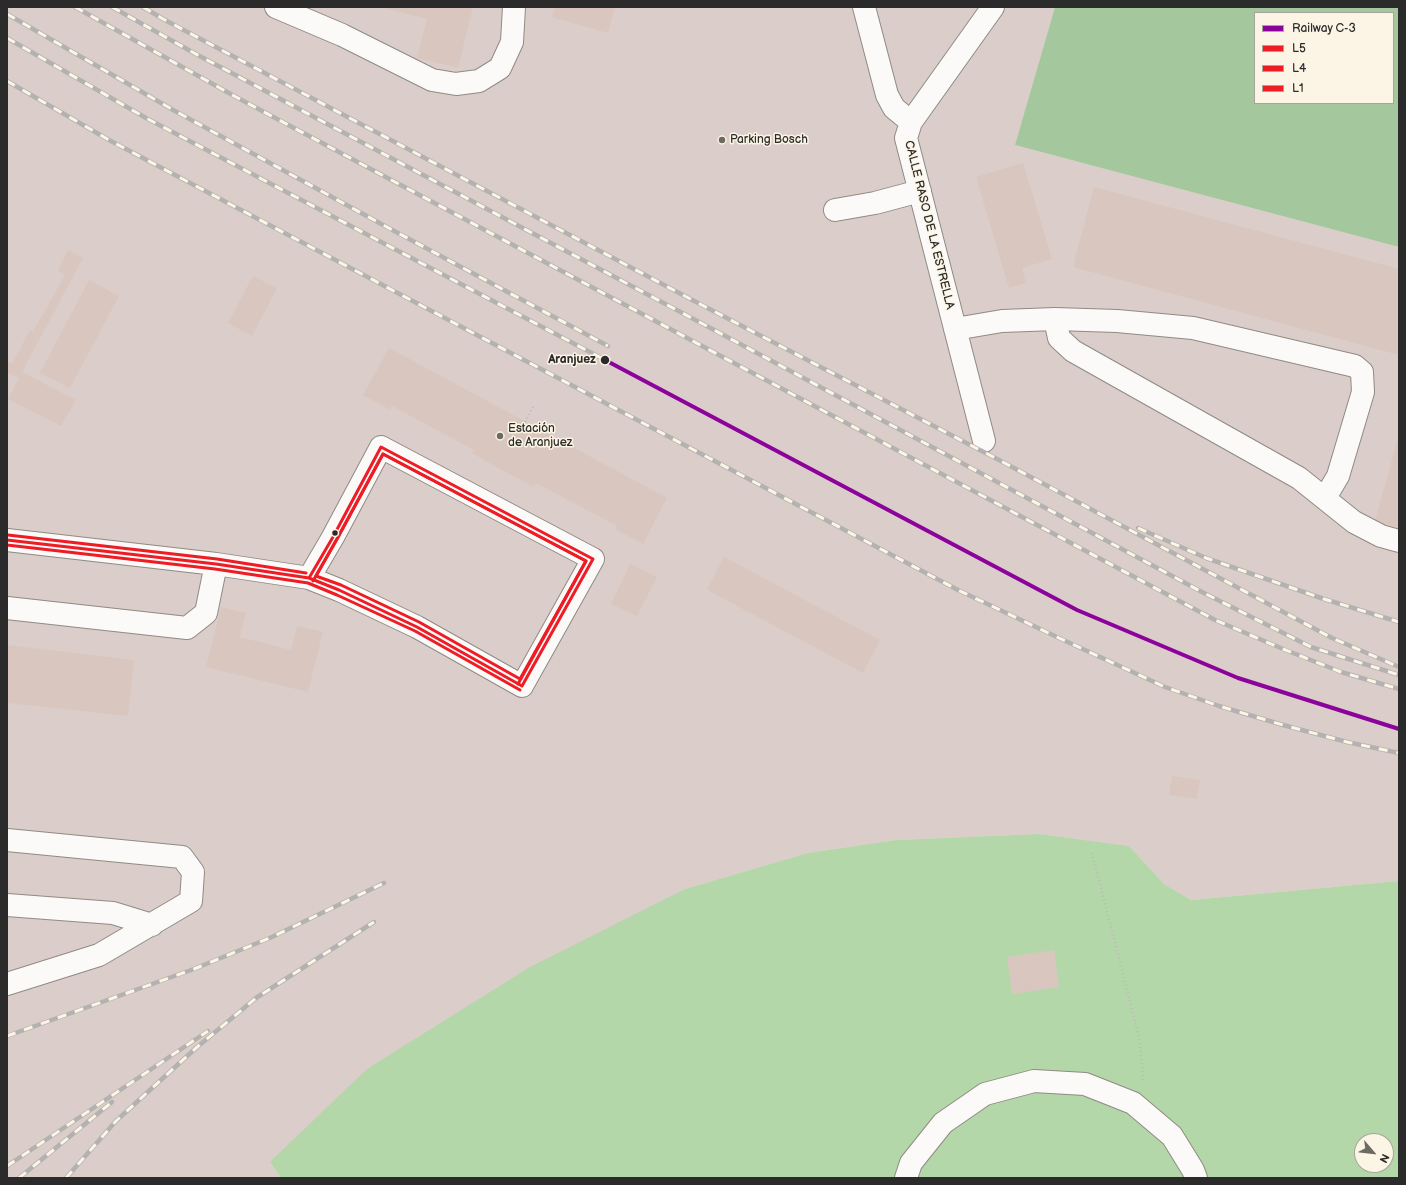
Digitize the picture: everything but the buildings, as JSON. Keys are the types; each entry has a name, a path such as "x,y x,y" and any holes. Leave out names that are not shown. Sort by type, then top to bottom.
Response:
{"street":[{"path":"276,7 342,35 432,80 456,84 479,81 500,68 512,42 514,7"},
{"path":"864,7 887,95 894,108 911,122"},
{"name":"CALLE RASO DE LA ESTRELLA","path":"984,442 906,138 911,122 993,7"},
{"path":"835,210 875,203 920,191"},
{"path":"955,329 1002,321 1055,319 1117,321 1193,328 1355,366 1362,372 1363,392 1338,476 1325,498"},
{"path":"1055,319 1059,338 1073,351 1299,478 1354,522 1381,536 1399,541"},
{"path":"7,540 216,564 309,578 365,602 417,627 522,686 593,559 381,447 333,537 309,578"},
{"path":"7,608 187,628 206,613 216,564"},
{"path":"7,840 182,857 192,872 191,901 152,925 99,955 7,984"},
{"path":"7,905 113,913 152,925"},
{"path":"906,1178 912,1163 943,1123 985,1094 1034,1081 1085,1084 1133,1103 1172,1136 1193,1170 1196,1178"}],"path":[{"path":"526,422 533,407"},
{"path":"1092,853 1139,1037 1143,1084 1133,1103"}],"shaded area":[{"path":"7,7 1055,7 1015,145 1399,247 1399,881 1191,900 1164,884 1129,846 1039,834 896,840 808,853 685,889 270,1162 281,1178 7,1178"}],"green space":[{"path":"1055,7 1399,7 1399,247 1015,145"},
{"path":"1039,834 1129,846 1164,884 1191,900 1399,881 1399,1178 281,1178 270,1162 367,1069 530,967 685,889 808,853 896,840"}],"railway":[{"path":"75,7 236,97 1215,620 1341,672 1399,689"},
{"path":"112,7 194,53 1202,592 1311,647 1399,675"},
{"path":"143,7 698,303 999,460 1332,638 1399,667"},
{"path":"7,14 175,111 608,346"},
{"path":"7,38 146,118 605,360"},
{"path":"7,81 109,140 958,590 1165,687 1219,706 1283,725 1347,742 1399,753"},
{"path":"1138,528 1206,558 1324,599 1399,622"},
{"path":"7,1036 194,969 272,937 384,883"},
{"path":"66,1178 116,1121 196,1048 256,998 374,922"},
{"path":"7,1166 208,1031"},
{"path":"19,1178 112,1102"}],"rail line":[{"name":"C-3","path":"605,360 1077,610 1238,678 1399,729"}],"transit line":[{"name":"L5","path":"309,578 333,537 381,447 593,559 522,686"},
{"name":"L4","path":"313,581 383,454 586,561 518,684"},
{"name":"L1","path":"383,454 586,561 520,679 419,622 341,585 316,576 383,454"},
{"name":"L1","path":"8,535 217,559 306,573"},
{"name":"L5","path":"7,540 216,564 309,578 339,590 417,627 522,686"},
{"name":"L4","path":"7,545 215,569 308,583 415,631 520,690"}],"place":[{"name":"Parking Bosch","path":"722,140"},
{"name":"Aranjuez","path":"605,360"},
{"name":"Estación de Aranjuez","path":"500,436"}]}
